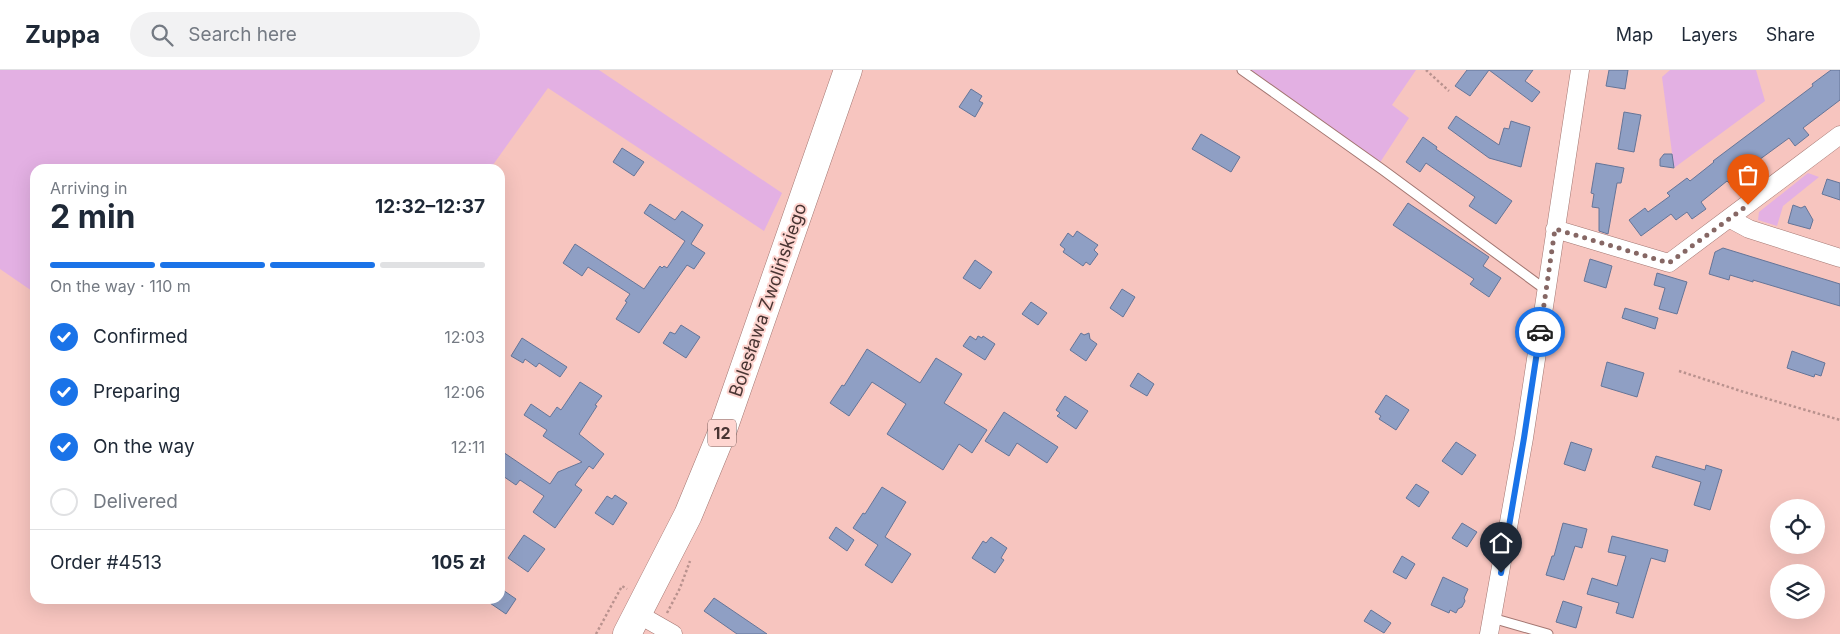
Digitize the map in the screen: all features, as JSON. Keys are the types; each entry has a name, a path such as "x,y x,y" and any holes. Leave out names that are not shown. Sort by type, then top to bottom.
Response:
{"main road":[{"name":"Bolesława Zwolińskiego","path":"633,624 688,515 721,435 848,70"}],"street":[{"path":"1491,626 1524,438 1580,70"},
{"path":"1555,229 1669,263 1733,217 1840,135"},
{"path":"1733,217 1736,222 1749,229 1840,258"},
{"path":"633,624 673,634"}],"lane":[{"path":"1242,70 1383,170 1546,290"},
{"path":"1491,626 1548,634"}],"path":[{"path":"1426,70 1450,91"},
{"path":"1680,371 1840,420"}],"shaded area":[{"path":"0,70 599,70 782,193 764,231 548,88 494,164 30,164 30,290 0,269"},
{"path":"1247,70 1416,70 1392,105 1409,118 1379,164"},
{"path":"1670,70 1756,70 1765,101 1674,168 1662,77"},
{"path":"1808,173 1819,177 1783,206 1777,226 1758,220 1759,212"}],"building":[{"path":"1467,70 1489,70 1470,96 1455,86"},
{"path":"1489,70 1533,70 1525,81 1540,92 1532,102"},
{"path":"1609,70 1628,70 1625,89 1606,86"},
{"path":"1831,70 1840,70 1840,100 1803,128 1809,135 1795,146 1789,138 1752,165 1759,174 1743,185 1737,177 1729,183 1727,181 1701,202 1706,209 1692,219 1687,212 1676,220 1671,214 1641,236 1629,220 1645,208 1648,212 1670,196 1667,193 1687,178 1690,181"},
{"path":"971,89 982,96 979,101 983,103 975,117 959,107"},
{"path":"1624,112 1641,115 1634,152 1618,149"},
{"path":"1456,116 1499,145 1504,128 1509,129 1511,121 1530,127 1521,167 1489,158 1448,128"},
{"path":"1201,134 1240,157 1231,172 1192,149"},
{"path":"1423,137 1437,147 1436,149 1512,201 1496,224 1469,206 1475,197 1426,163 1420,172 1406,162"},
{"path":"622,148 644,162 634,176 613,162"},
{"path":"1664,154 1672,154 1674,168 1660,166 1660,159"},
{"path":"1596,163 1624,168 1621,183 1617,183 1608,234 1599,231 1599,208 1592,207 1594,194 1591,193"},
{"path":"1827,179 1840,183 1840,200 1822,194"},
{"path":"1408,203 1489,257 1483,266 1501,278 1489,297 1470,284 1474,279 1393,225"},
{"path":"650,204 675,220 682,211 703,225 691,244 705,253 694,269 687,265 639,333 616,319 630,294 588,267 582,276 563,263 575,244 644,289 660,266 667,268 685,241 644,213"},
{"path":"1793,205 1801,208 1805,206 1813,220 1810,229 1788,223"},
{"path":"1077,231 1098,245 1094,250 1098,254 1090,265 1086,262 1083,266 1063,252 1065,249 1060,245 1068,233 1073,237"},
{"path":"1723,248 1840,284 1840,306 1753,280 1753,282 1730,275 1729,280 1709,274 1715,252"},
{"path":"1590,259 1612,266 1606,288 1584,281"},
{"path":"975,260 992,272 980,289 963,278"},
{"path":"1657,273 1687,282 1677,314 1659,309 1665,288 1654,285"},
{"path":"1122,289 1135,297 1123,317 1110,308"},
{"path":"1031,302 1047,313 1038,325 1022,314"},
{"path":"1625,308 1658,318 1655,329 1622,318"},
{"path":"681,325 700,337 686,358 663,343 670,332 675,334"},
{"path":"1081,333 1084,335 1089,333 1090,339 1097,344 1086,361 1070,350"},
{"path":"970,336 976,340 978,336 982,338 983,336 995,344 985,360 963,346"},
{"path":"522,338 567,367 560,377 539,363 536,367 525,359 523,363 511,356"},
{"path":"867,349 920,383 936,358 962,374 944,403 987,430 972,453 959,444 943,470 887,434 906,404 872,382 849,416 830,403 842,385 844,386"},
{"path":"1792,351 1825,363 1821,376 1815,374 1814,377 1787,368"},
{"path":"1607,362 1644,373 1637,397 1601,386"},
{"path":"1138,373 1154,384 1147,396 1130,386"},
{"path":"580,382 602,396 579,434 604,454 593,469 589,466 575,485 582,490 555,528 533,512 544,496 520,480 516,485 505,477 505,453 550,484 558,472 582,462 543,436 547,430 524,415 531,404 550,417 557,407 561,410"},
{"path":"1386,395 1409,410 1396,430 1379,419 1381,416 1375,412"},
{"path":"1065,396 1088,411 1076,429 1057,416 1060,413 1056,410"},
{"path":"1004,412 1058,447 1047,463 1017,443 1009,456 985,441"},
{"path":"1456,442 1476,455 1462,475 1442,461"},
{"path":"1571,442 1592,449 1585,471 1564,464"},
{"path":"1656,456 1705,470 1706,465 1722,470 1710,510 1694,505 1701,482 1652,467"},
{"path":"1416,484 1429,492 1419,507 1406,498"},
{"path":"882,487 906,502 885,537 911,554 892,583 865,565 878,545 853,528 863,513 865,514"},
{"path":"615,495 627,503 613,525 595,513 607,496 612,499"},
{"path":"1462,523 1477,532 1467,547 1452,538"},
{"path":"1563,523 1587,529 1582,548 1575,546 1564,580 1546,575 1552,556 1554,556"},
{"path":"836,527 854,540 847,551 829,538"},
{"path":"524,535 545,549 528,572 508,558"},
{"path":"1612,536 1668,550 1665,562 1651,558 1633,618 1616,613 1619,603 1587,594 1592,578 1617,586 1626,556 1608,552"},
{"path":"991,537 1007,548 1001,558 1004,560 995,573 972,558 983,541 986,543"},
{"path":"1402,556 1415,564 1406,579 1393,572"},
{"path":"1443,577 1468,589 1462,607 1456,613 1450,610 1449,613 1431,605"},
{"path":"505,591 516,599 506,614 491,604 505,604"},
{"path":"714,598 767,634 737,634 704,611"},
{"path":"1563,601 1582,607 1576,628 1556,622"},
{"path":"1371,610 1391,623 1384,633 1364,621"}],"way so far":[{"path":"1540,332 1555,229 1669,263 1748,205"}],"route":[{"path":"1501,573 1540,332"}]}
